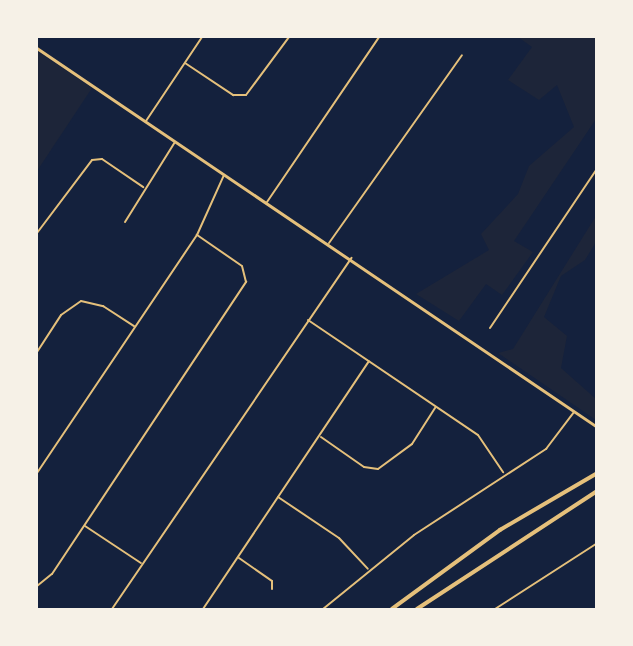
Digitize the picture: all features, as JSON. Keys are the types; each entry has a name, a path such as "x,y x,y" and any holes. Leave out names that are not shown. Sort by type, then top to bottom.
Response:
{"main road":[{"path":"392,609 500,530 596,474"},
{"path":"417,609 596,492"}],"street":[{"path":"146,122 202,37"},
{"path":"185,63 233,94 246,95 289,37"},
{"path":"267,202 379,37"},
{"path":"37,48 596,426"},
{"path":"329,243 462,54"},
{"path":"125,222 143,187 176,142"},
{"path":"37,233 92,160 102,159 143,187"},
{"path":"490,328 596,170"},
{"path":"37,473 197,235 225,174"},
{"path":"37,586 85,526 246,282 242,266 197,235"},
{"path":"111,609 351,258"},
{"path":"37,352 61,315 81,301 103,306 134,326"},
{"path":"307,319 484,440 504,473"},
{"path":"203,609 369,361"},
{"path":"319,436 364,467 377,469 412,444 435,407"},
{"path":"323,609 369,570 504,473 546,449 574,412"},
{"path":"278,497 340,538 369,570"},
{"path":"85,526 142,564"},
{"path":"495,609 596,544"},
{"path":"238,558 272,581 272,589"}],"shaded area":[{"path":"518,37 596,37 596,119 514,241 533,252 502,295 486,284 459,321 416,294 489,250 481,234 518,194 529,166 574,127 557,85 539,100 508,80 532,47"},
{"path":"37,51 92,88 37,171"},
{"path":"596,216 596,242 585,260 561,276 544,317 567,336 561,368 596,399 596,420 498,353 513,349"}]}
